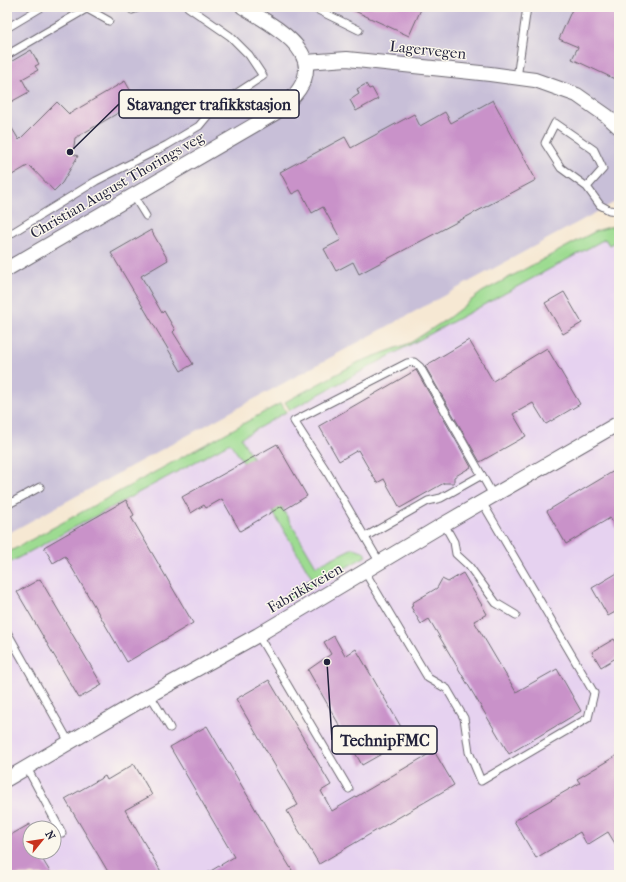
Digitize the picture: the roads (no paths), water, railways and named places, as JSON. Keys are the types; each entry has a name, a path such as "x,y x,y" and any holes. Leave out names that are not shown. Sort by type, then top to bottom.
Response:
{"street":[{"path":"243,7 289,36 303,52 306,62"},
{"name":"Lagervegen","path":"306,62 347,59 535,80 577,95 603,112 619,127"},
{"name":"Christian August Thorings veg","path":"7,269 284,106 292,98 300,86 305,71 306,62"},
{"name":"Fabrikkveien","path":"7,779 150,695 258,635 444,524 619,423"}],"lane":[{"path":"7,28 42,7"},
{"path":"132,10 140,7"},
{"path":"7,236 96,181 167,145 199,126 214,108 263,76 249,55 230,36 188,7"},
{"path":"312,7 359,30"},
{"path":"517,78 527,7"},
{"path":"7,55 85,8 109,21"},
{"path":"587,187 604,169 594,150 555,123 545,143 561,168 587,187 600,205 609,210 618,211"},
{"path":"134,194 146,216"},
{"path":"365,572 428,678 447,689 464,718 469,752 481,781 588,718 594,693 487,499 482,475 420,367 414,362 407,363 294,421 327,472 380,563"},
{"path":"365,538 428,501 441,498 482,475"},
{"path":"7,505 40,487"},
{"path":"444,524 454,542 456,554 470,566 496,603 516,615"},
{"path":"7,632 69,742"},
{"path":"258,635 349,789"},
{"path":"150,695 170,728"},
{"path":"27,768 55,820"}],"place":[{"name":"Stavanger trafikkstasjon","path":"70,152"},
{"name":"TechnipFMC","path":"327,662"}]}
